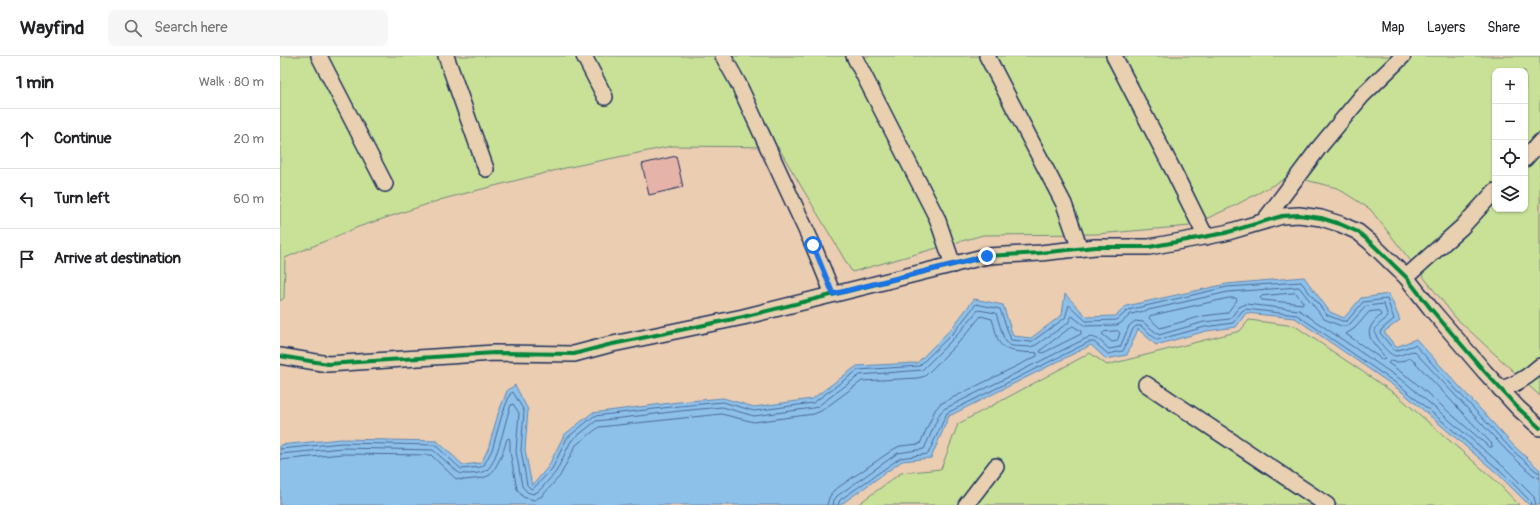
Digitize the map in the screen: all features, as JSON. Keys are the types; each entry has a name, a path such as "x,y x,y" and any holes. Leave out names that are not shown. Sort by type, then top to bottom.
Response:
{"street":[{"path":"319,56 385,184"},
{"path":"446,56 486,169"},
{"path":"584,56 605,97"},
{"path":"723,56 738,83 813,245 833,294"},
{"path":"854,56 937,218 953,265"},
{"path":"987,56 1064,204 1080,249"},
{"path":"1114,56 1206,237"},
{"path":"1264,221 1318,149 1362,96 1403,56"},
{"path":"1528,155 1540,142"},
{"path":"1406,277 1462,228 1492,194"},
{"path":"280,356 328,364 494,353 574,354 608,345 743,317 987,256 1040,253 1095,247 1149,246 1206,237 1225,233 1282,216 1299,215 1321,218 1340,224 1358,232 1370,242 1406,277 1431,309 1500,389 1540,428"},
{"path":"1500,389 1512,386 1534,372 1540,366"},
{"path":"1146,384 1327,505"},
{"path":"966,505 996,466"}],"green space":[{"path":"280,56 1540,56 1540,396 1455,317 1370,209 1337,188 1290,176 1234,206 1190,226 1097,234 983,235 852,272 778,147 672,146 565,168 443,199 358,227 285,258 284,298 280,301"},
{"path":"1249,320 1295,326 1397,395 1496,481 1519,505 857,505 901,473 941,469 958,424 1090,353 1107,365 1240,331"}],"water":[{"path":"1304,277 1330,312 1344,318 1361,298 1389,294 1400,320 1384,332 1396,347 1416,339 1514,446 1540,470 1540,505 1529,505 1499,475 1401,391 1295,318 1246,313 1236,327 1206,331 1156,345 1138,329 1127,355 1106,359 1091,345 949,416 931,458 902,461 840,505 280,505 280,445 341,439 437,441 463,465 481,463 488,449 498,414 507,391 515,385 528,410 525,450 532,486 548,467 564,435 592,413 723,398 754,407 812,399 857,366 917,363 952,328 974,299 1003,305 1013,336 1031,338 1062,315 1065,294 1087,317 1116,316 1126,306 1227,284"}],"building":[{"path":"676,156 683,187 649,195 642,164"}],"cycle path":[{"path":"280,356 328,364 494,353 574,354 608,345 743,317 987,256 1040,253 1095,247 1149,247 1225,233 1282,216 1299,215 1321,218 1340,224 1358,232 1370,242 1406,277 1431,309 1485,372 1518,408 1540,428"}],"route":[{"path":"813,245 833,294 987,256"}]}
